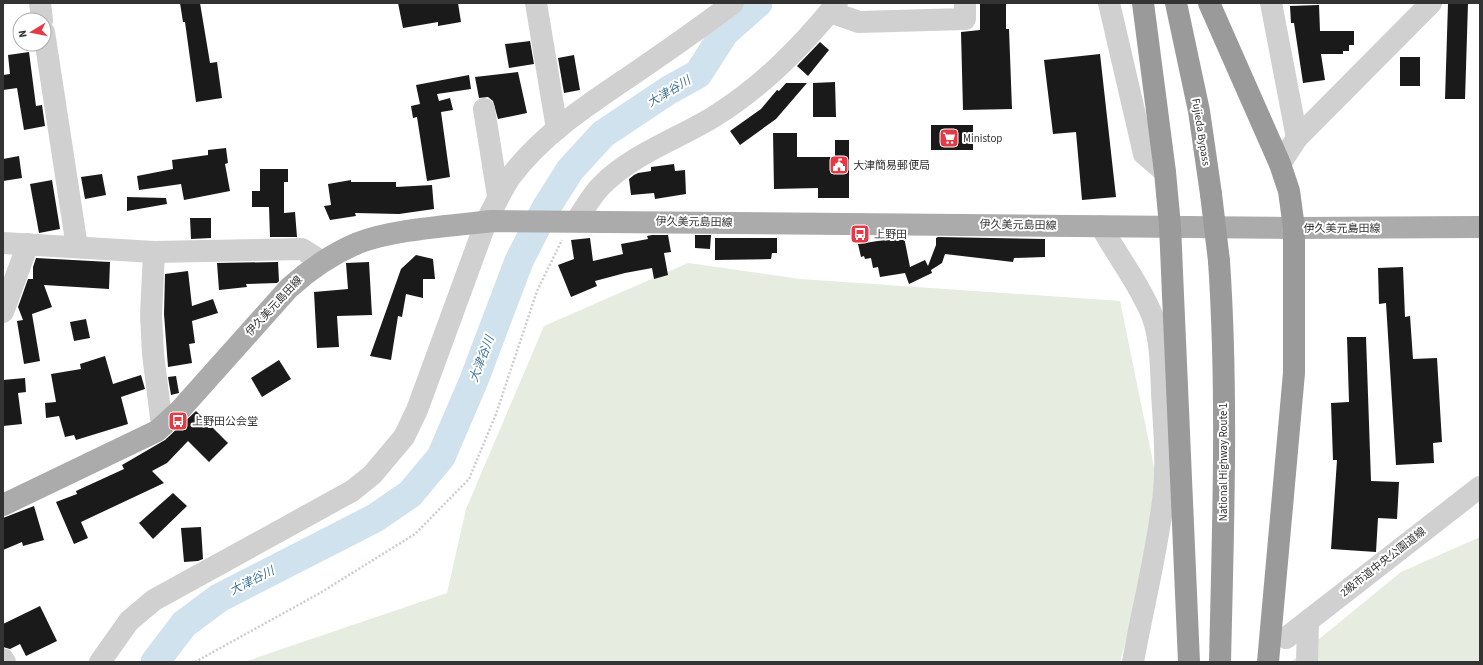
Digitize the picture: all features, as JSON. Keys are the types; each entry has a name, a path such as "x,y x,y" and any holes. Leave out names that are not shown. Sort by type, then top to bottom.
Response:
{"highway":[{"path":"1143,3 1165,172 1170,226 1189,662"},
{"name":"Fujieda Bypass","path":"1176,3 1199,111 1219,262"},
{"path":"1209,3 1280,164 1289,191 1294,228 1294,373 1268,662"},
{"name":"National Highway Route 1","path":"1219,262 1223,319 1224,397 1220,662"}],"main road":[{"name":"伊久美元島田線","path":"3,505 157,431 180,410 289,288 321,261 359,243 394,234 489,221 1294,228 1480,227"}],"street":[{"path":"536,3 557,129"},
{"path":"100,662 129,621 154,600 352,491 372,475 404,437 417,410 498,196 512,175 557,129 589,104 699,29 733,3"},
{"path":"572,221 601,186 628,165 668,140 714,116 756,86 778,68 808,39 834,7 859,22 965,19 965,3"},
{"path":"1109,3 1144,154 1165,172"},
{"path":"1271,3 1298,138"},
{"path":"1280,164 1298,138 1431,3"},
{"path":"47,52 77,247"},
{"path":"484,109 498,196"},
{"path":"1101,226 1111,246 1140,288 1152,316 1160,355 1165,442 1164,491 1157,546 1133,662"},
{"path":"3,243 154,252 302,249 321,261"},
{"path":"3,312 28,244"},
{"path":"154,252 151,316 153,354 162,426"},
{"name":"2級市道中央公園道線","path":"1286,638 1480,487"},
{"path":"1307,662 1308,621"}],"path":[{"path":"195,662 320,593 415,534 469,478 496,414 537,291 572,221"}],"shaded area":[{"path":"688,263 801,279 1120,301 1162,506 1120,662 244,662 447,593 466,509 544,326"},
{"path":"1480,537 1480,662 1291,662 1401,572"}],"building":[{"path":"180,3 200,3 210,63 217,62 222,98 196,102 185,22 183,22"},
{"path":"398,3 458,3 461,22 438,26 438,22 403,28"},
{"path":"980,3 1006,3 1006,29 1009,29 1012,109 963,110 961,32 980,30"},
{"path":"1448,3 1468,4 1465,99 1445,99"},
{"path":"1319,5 1320,31 1354,31 1354,45 1349,45 1349,51 1343,51 1343,54 1321,54 1325,80 1303,83 1294,23 1291,23 1290,6"},
{"path":"530,41 534,64 509,68 505,44"},
{"path":"820,42 829,50 808,76 797,66"},
{"path":"29,52 36,106 42,105 45,126 24,130 17,88 3,90 3,75 10,74 8,55"},
{"path":"1100,54 1116,197 1082,200 1076,132 1053,134 1044,60"},
{"path":"574,55 580,90 564,93 558,58"},
{"path":"1400,57 1420,57 1420,86 1400,86"},
{"path":"518,72 527,113 498,119 493,101 488,97 479,98 475,77"},
{"path":"469,75 471,89 437,94 439,101 450,98 453,110 441,112 450,177 427,181 417,117 413,118 411,106 420,104 416,85"},
{"path":"835,82 836,117 813,117 813,83"},
{"path":"786,83 807,83 776,119 740,145 730,131 761,109 777,90 779,91"},
{"path":"931,125 973,125 973,150 931,150"},
{"path":"773,133 797,133 797,157 835,157 835,140 849,140 849,198 818,198 818,188 774,189"},
{"path":"226,148 228,163 225,164 230,191 184,200 181,184 139,190 137,176 173,169 172,160 208,155 208,150"},
{"path":"19,156 22,178 3,181 3,159"},
{"path":"674,164 675,171 685,170 686,194 655,199 654,193 631,195 629,179 634,175 651,171 651,167"},
{"path":"260,169 288,169 288,182 284,182 284,213 295,212 297,237 270,237 269,207 252,207 252,191 260,191"},
{"path":"102,174 106,195 85,199 81,177"},
{"path":"52,180 60,229 39,233 30,184"},
{"path":"351,180 351,182 396,182 396,187 432,185 434,209 399,214 355,213 356,216 330,220 324,206 331,205 328,184"},
{"path":"127,197 166,198 167,204 127,211"},
{"path":"190,218 211,218 211,238 191,239"},
{"path":"668,235 671,252 664,253 668,275 654,279 652,268 625,273 595,281 597,286 571,297 558,265 574,259 571,240 590,238 593,261 623,254 621,244 648,239 647,236"},
{"path":"695,235 711,235 710,249 695,248"},
{"path":"904,237 910,267 925,260 928,266 936,245 936,238 938,237 1045,239 1045,257 1014,258 1013,262 945,254 942,263 931,270 932,273 909,284 905,273 880,277 878,267 873,268 871,258 865,259 864,256 861,257 858,244"},
{"path":"715,238 777,238 777,253 772,253 771,259 715,260"},
{"path":"416,255 433,259 435,279 423,279 423,298 406,294 402,317 398,316 391,360 370,356 401,269"},
{"path":"36,258 110,262 109,289 44,285 52,307 32,314 40,361 24,364 17,321 23,320 18,307 28,279 33,279 33,267"},
{"path":"278,262 279,281 277,283 246,284 247,287 219,290 217,263"},
{"path":"369,262 372,315 337,316 339,347 317,348 314,292 348,289 346,263"},
{"path":"1403,267 1405,317 1410,316 1413,359 1437,358 1442,442 1433,443 1434,463 1396,465 1386,303 1379,304 1378,268"},
{"path":"188,271 192,306 213,299 218,313 192,321 195,343 189,344 192,363 168,367 164,314 165,274"},
{"path":"86,319 90,338 74,341 70,322"},
{"path":"1347,337 1366,337 1371,481 1399,482 1397,519 1378,518 1376,552 1331,549 1337,460 1333,460 1331,403 1349,402"},
{"path":"105,356 113,384 141,375 145,389 121,397 128,424 76,440 74,435 65,437 59,416 46,418 45,403 56,402 51,374 81,369 80,364"},
{"path":"279,360 291,379 262,397 251,378"},
{"path":"176,376 179,393 171,395 168,377"},
{"path":"25,378 26,392 18,393 22,424 3,426 3,380"},
{"path":"196,411 228,443 209,462 188,441 167,463 152,471 164,483 81,522 88,538 74,544 56,502 77,494 76,491 124,469 122,465 165,440"},
{"path":"173,493 187,506 153,539 139,523"},
{"path":"34,506 44,540 23,546 22,542 3,550 3,518"},
{"path":"201,527 203,559 184,562 181,528"},
{"path":"40,606 57,641 26,656 20,644 10,649 3,647 3,624"}],"waterway":[{"name":"大津谷川","path":"155,662 184,624 219,598 375,518 410,494 441,457 474,380 519,261 546,208 570,170 603,134 669,90 698,74 725,32 758,3"}],"place":[{"name":"Ministop","path":"949,138"},
{"name":"大津簡易郵便局","path":"839,165"},
{"name":"上野田","path":"860,234"},
{"name":"上野田公会堂","path":"178,421"}]}
